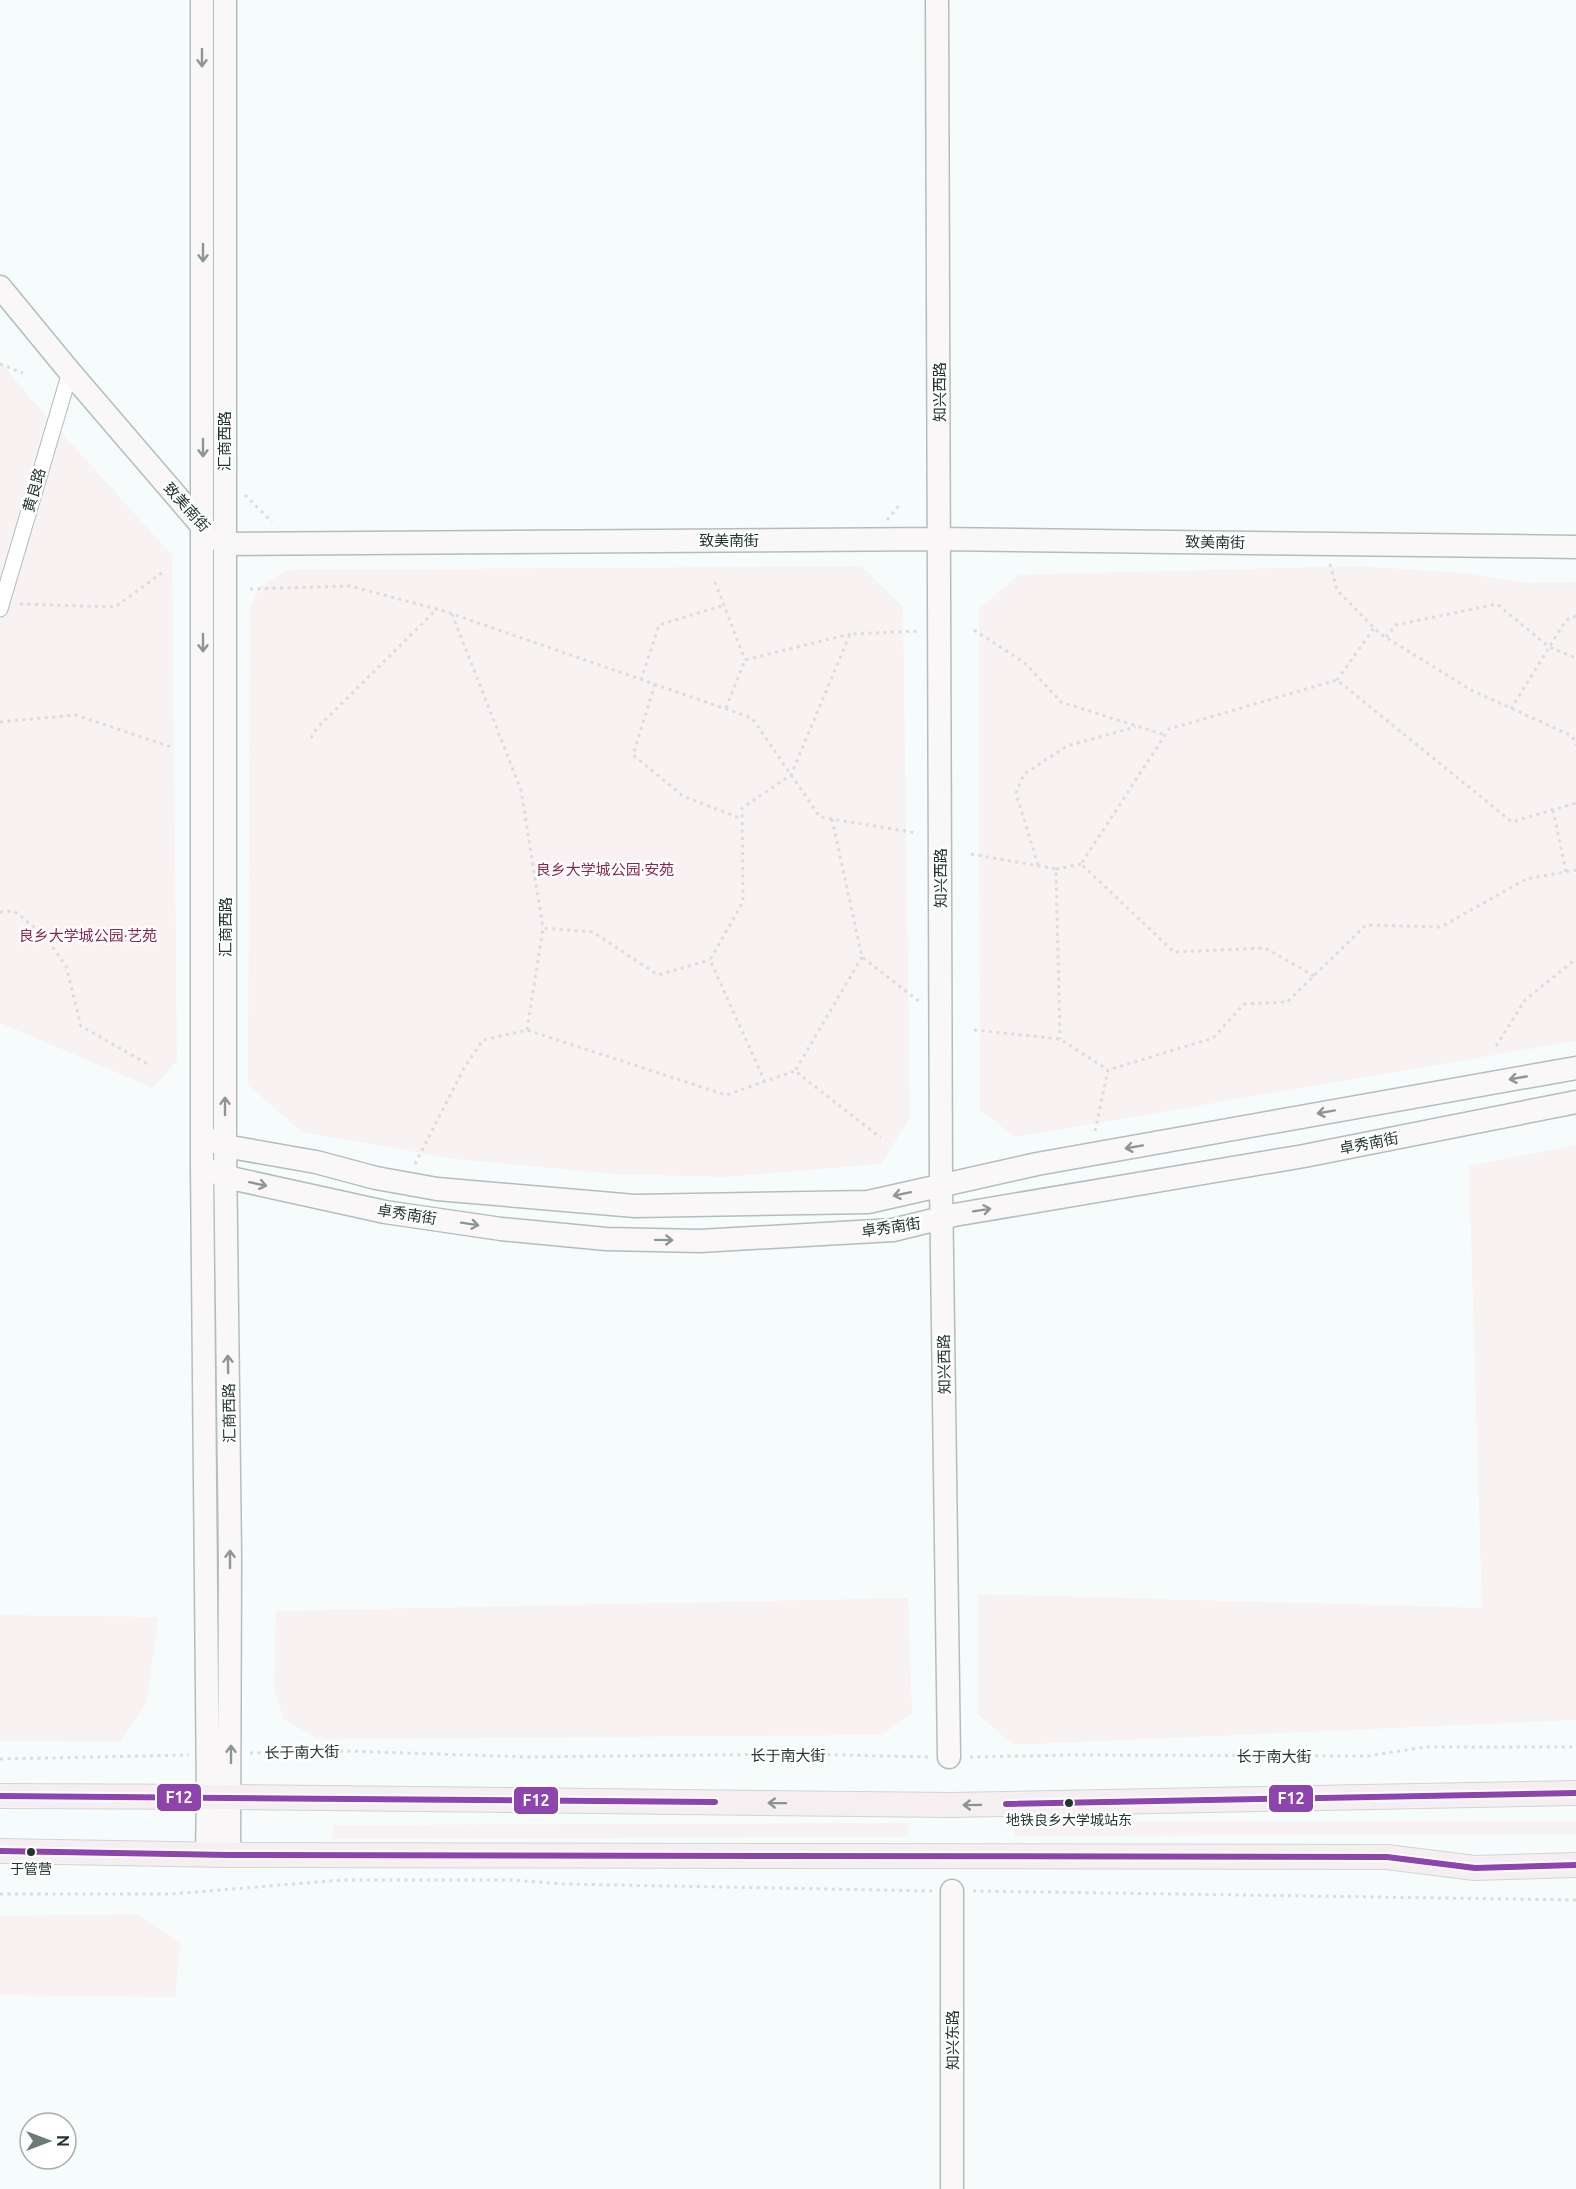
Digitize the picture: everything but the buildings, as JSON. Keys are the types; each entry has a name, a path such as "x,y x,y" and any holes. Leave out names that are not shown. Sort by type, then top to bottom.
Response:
{"main road":[{"path":"0,1796 951,1805 1576,1793"},
{"path":"0,1851 218,1854 1387,1857 1475,1868 1576,1864"}],"street":[{"name":"汇商西路","path":"202,0 202,1166 207,1754 219,1797"},
{"name":"汇商西路","path":"218,1854 219,1797 231,1754 225,1146 225,0"},
{"name":"知兴西路","path":"937,0 941,1185 949,1757"},
{"name":"致美南街","path":"0,287 203,527 224,544 940,539 1576,547"},
{"name":"黄良路","path":"1,606 70,372"},
{"name":"卓秀南街","path":"203,1137 225,1146 316,1162 376,1178 437,1189 635,1206 868,1202 1036,1164 1576,1068"},
{"name":"卓秀南街","path":"202,1166 226,1177 385,1212 501,1229 606,1239 700,1241 893,1230 954,1215 1304,1156 1576,1102"},
{"name":"知兴东路","path":"952,1891 952,2189"}],"path":[{"path":"0,364 23,373"},
{"path":"241,490 277,527"},
{"path":"884,523 902,503"},
{"path":"1329,561 1337,590 1386,637 1470,690 1574,735 1576,745"},
{"path":"1,606 115,607 163,572"},
{"path":"715,582 745,660 725,709"},
{"path":"250,589 350,586 437,609 752,718 820,817 917,833"},
{"path":"1386,637 1396,626 1497,604 1549,647 1576,658"},
{"path":"641,680 658,625 724,605"},
{"path":"311,738 317,728 437,609"},
{"path":"452,614 521,790 543,928 527,1030"},
{"path":"1511,709 1566,620 1576,616"},
{"path":"972,854 1056,869 1081,864 1169,729 1337,680 1375,628"},
{"path":"974,630 1025,663 1061,702 1165,735"},
{"path":"745,660 850,634 922,631"},
{"path":"543,928 593,932 658,975 710,960 743,902 742,808 791,775 850,634"},
{"path":"1337,680 1512,822 1576,803"},
{"path":"655,684 633,755 683,796 742,819"},
{"path":"0,722 76,715 174,748"},
{"path":"1038,866 1016,793 1024,774 1067,746 1138,727"},
{"path":"1553,810 1566,872"},
{"path":"832,819 862,957 924,1005"},
{"path":"1081,864 1174,952 1265,948 1314,976"},
{"path":"1056,869 1060,1039"},
{"path":"974,1030 1060,1039 1108,1070 1213,1038 1244,1004 1287,1002 1366,925 1442,927 1526,879 1576,870"},
{"path":"0,912 14,911 44,935 66,966 81,1026 151,1066"},
{"path":"415,1164 464,1068 483,1040 527,1030 726,1095 795,1071 862,957"},
{"path":"1496,1046 1525,1000 1576,959"},
{"path":"710,960 765,1082"},
{"path":"1095,1131 1108,1070"},
{"path":"795,1071 881,1138"},
{"name":"长于南大街","path":"231,1754 346,1751 527,1757 801,1754 949,1757 1368,1756 1425,1747 1576,1747"},
{"path":"0,1759 207,1754"},
{"path":"0,1894 171,1894 344,1880 513,1880 563,1884 1576,1900"}],"green space":[{"name":"良乡大学城公园·艺苑","path":"0,361 32,400 172,555 177,1061 153,1088 0,1023"},
{"name":"良乡大学城公园·安苑","path":"861,566 903,607 910,1118 881,1164 725,1177 615,1174 456,1159 302,1132 248,1085 250,609 260,586 288,570"},
{"path":"1355,566 1463,573 1525,583 1576,582 1576,1041 1016,1137 980,1111 979,609 1019,575"},
{"path":"1576,1145 1576,1720 1013,1745 978,1714 978,1594 1482,1608 1469,1166"},
{"path":"908,1598 912,1713 882,1735 318,1739 284,1720 274,1690 276,1611"},
{"path":"0,1615 158,1617 147,1701 120,1742 0,1741"},
{"path":"1576,1821 1576,1834 1014,1836 1016,1822"},
{"path":"909,1823 907,1837 332,1839 333,1825"},
{"path":"137,1914 180,1943 175,1997 0,1995 0,1916"}],"transit line":[{"name":"F12","path":"1006,1804 1576,1793"},
{"name":"F12","path":"0,1796 715,1802"},
{"name":"F12","path":"0,1851 229,1855 1387,1857 1475,1868 1576,1865"}],"place":[{"name":"地铁良乡大学城站东","path":"1069,1803"},
{"name":"于管营","path":"31,1852"}]}
